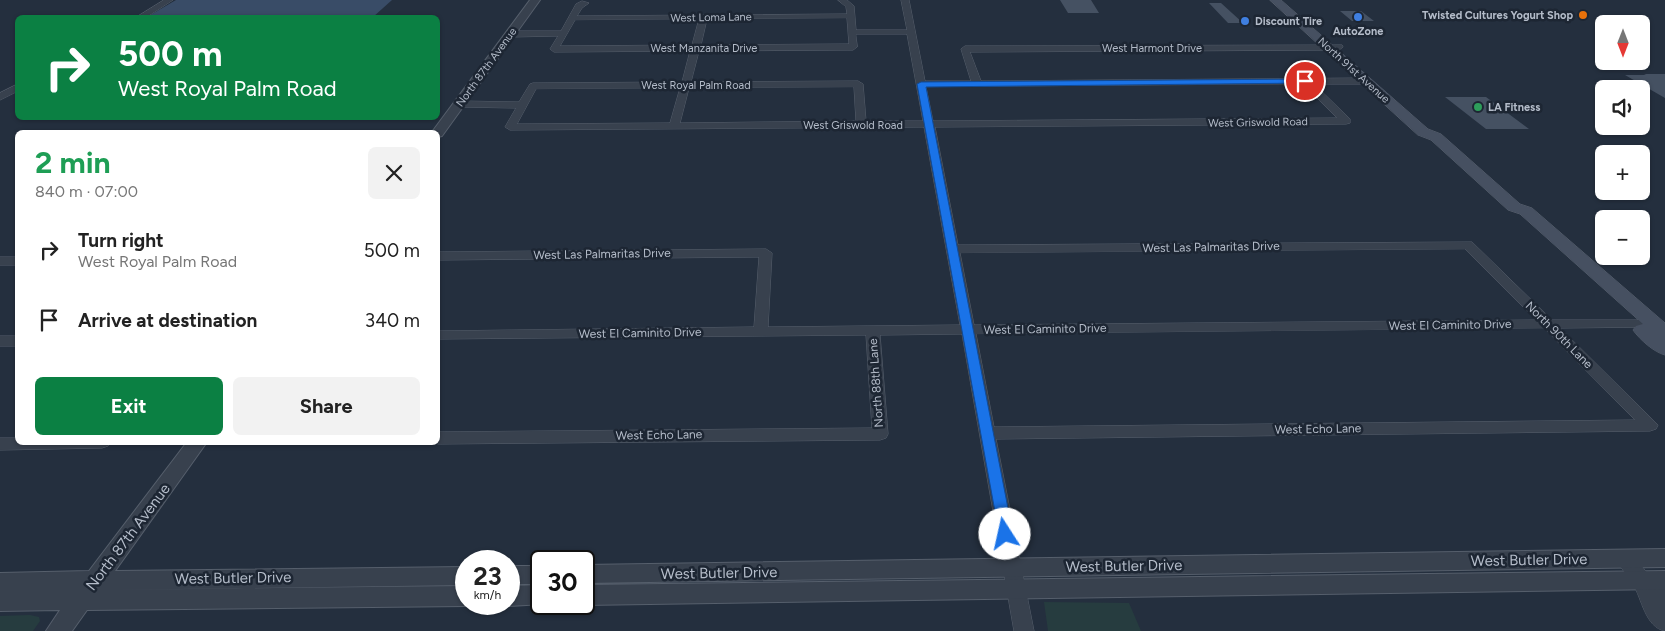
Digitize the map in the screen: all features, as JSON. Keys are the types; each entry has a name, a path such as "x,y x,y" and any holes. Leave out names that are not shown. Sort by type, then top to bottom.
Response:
{"main road":[{"name":"North 91st Avenue","path":"1281,2 1318,28 1333,47 1366,81 1423,132 1436,137 1514,207 1526,211 1651,326 1665,349"},
{"name":"North 91st Avenue","path":"1281,2 1436,132 1436,137"},
{"path":"1366,81 1376,85 1406,106"}],"street":[{"path":"144,15 169,0"},
{"name":"North 87th Avenue","path":"440,130 536,0"},
{"path":"842,0 850,6 852,32 911,32"},
{"path":"905,0 1024,631"},
{"path":"510,34 563,33 578,6 585,3"},
{"name":"West Loma Lane","path":"571,18 851,16"},
{"path":"674,127 704,17"},
{"name":"West Manzanita Drive","path":"563,33 554,49 853,47 852,32"},
{"name":"West Harmont Drive","path":"976,84 965,49 1333,47"},
{"path":"1305,81 1346,121"},
{"path":"921,84 1366,81"},
{"name":"West Royal Palm Road","path":"522,105 533,86 858,84 861,124"},
{"path":"0,97 15,89"},
{"path":"458,104 522,105 510,128"},
{"name":"West Griswold Road","path":"510,128 1346,121"},
{"name":"West Las Palmaritas Drive","path":"953,249 1468,245"},
{"name":"North 90th Lane","path":"1468,245 1650,426"},
{"name":"West Las Palmaritas Drive","path":"440,256 766,253 761,332"},
{"path":"0,261 15,261"},
{"name":"West El Caminito Drive","path":"440,335 1548,324 1651,326"},
{"name":"North 88th Lane","path":"873,331 880,434"},
{"path":"0,341 15,341"},
{"name":"West Echo Lane","path":"986,433 1650,426"},
{"name":"West Echo Lane","path":"440,438 880,434"},
{"path":"0,444 15,444"},
{"name":"North 87th Avenue","path":"58,631 196,445"},
{"path":"1624,558 1642,581 1665,600"},
{"name":"West Butler Drive","path":"595,574 981,570 1665,558"},
{"name":"West Butler Drive","path":"0,582 455,576"},
{"name":"West Butler Drive","path":"595,595 1665,580"},
{"path":"1642,581 1652,607 1665,623"},
{"name":"West Butler Drive","path":"0,601 455,596"}],"green space":[{"path":"1044,602 1129,603 1141,631 1048,631"},
{"path":"30,615 39,617 40,621 33,631 0,631 0,616"}],"water":[{"path":"176,0 392,0 375,15 150,15"}],"building":[{"path":"1060,0 1091,0 1099,13 1068,13"},
{"path":"1209,3 1221,3 1243,23 1228,23"},
{"name":"AutoZone","path":"1340,11 1361,11 1374,21 1352,21"},
{"path":"1644,74 1665,74 1665,98 1650,89 1650,80 1634,80 1625,75 1646,75"},
{"name":"LA Fitness","path":"1445,97 1486,97 1529,129 1486,129"}],"place":[{"name":"Twisted Cultures Yogurt Shop","path":"1583,15"},
{"name":"AutoZone","path":"1358,17"},
{"name":"Discount Tire","path":"1245,21"},
{"name":"LA Fitness","path":"1478,107"}],"route":[{"path":"1005,534 921,84 1305,81"}]}
